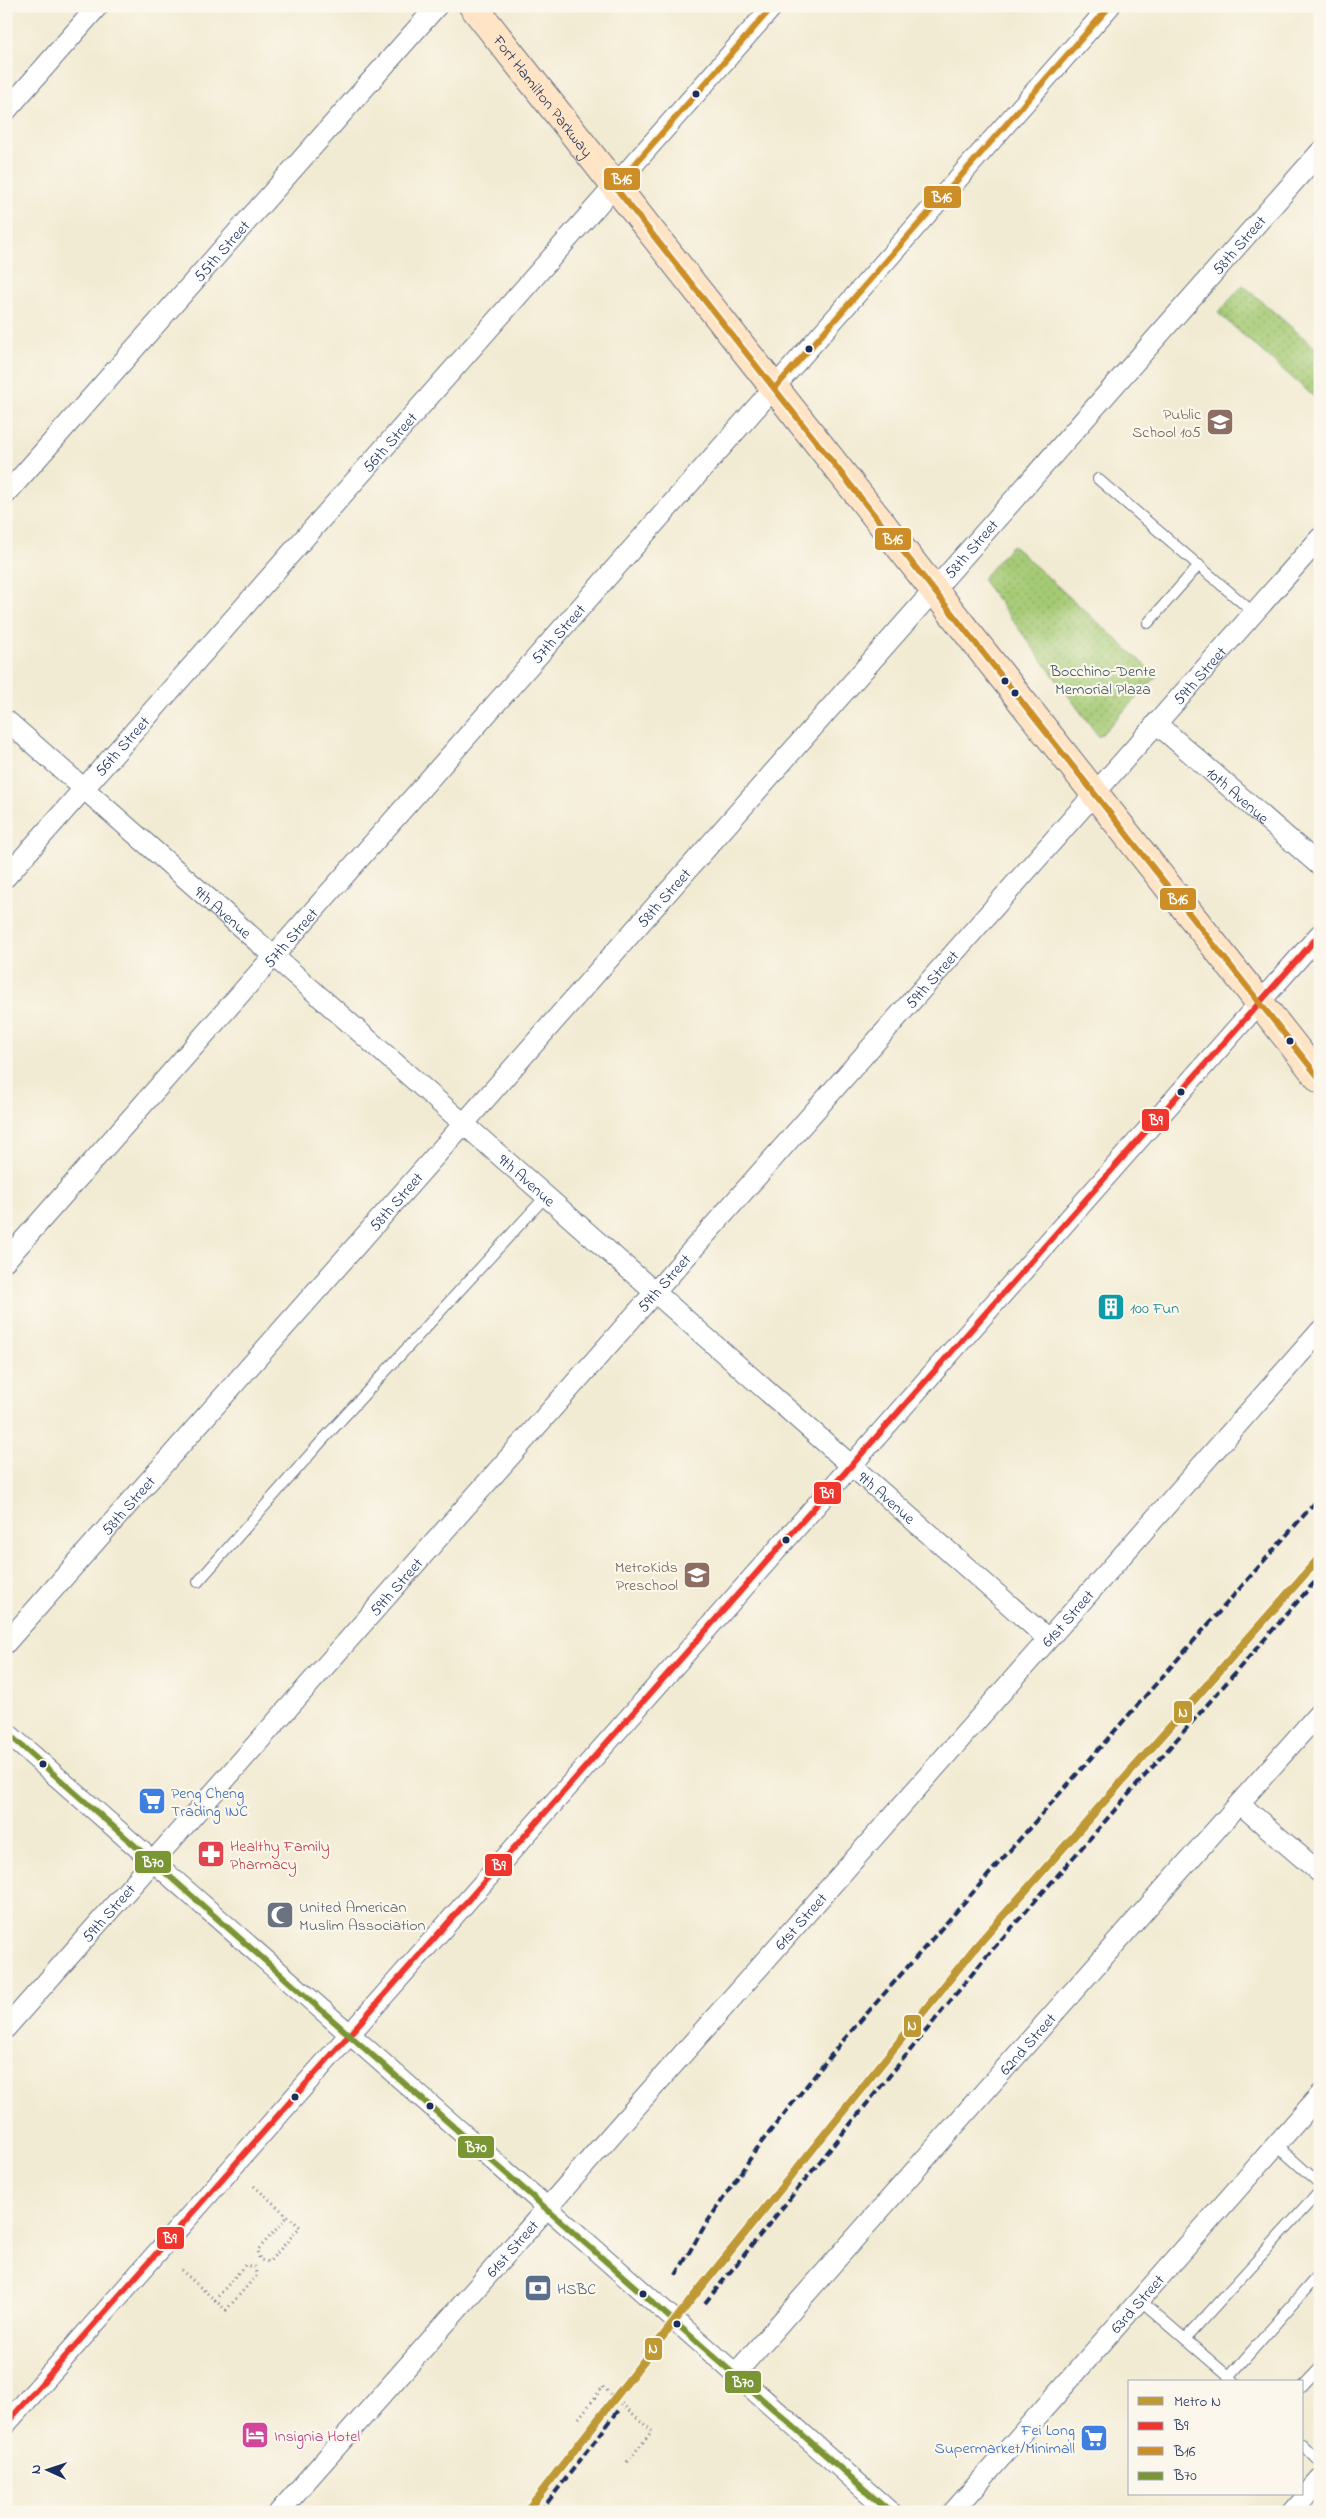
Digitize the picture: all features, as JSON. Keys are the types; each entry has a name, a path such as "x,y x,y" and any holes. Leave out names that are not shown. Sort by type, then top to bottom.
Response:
{"main road":[{"name":"Fort Hamilton Parkway","path":"473,6 1320,1079"}],"street":[{"path":"6,111 98,6"},
{"name":"55th Street","path":"6,494 437,6"},
{"name":"56th Street","path":"6,877 774,6"},
{"name":"57th Street","path":"6,1260 1110,6"},
{"name":"58th Street","path":"6,1643 1320,152"},
{"name":"59th Street","path":"6,2028 1320,538"},
{"name":"9th Avenue","path":"6,720 1048,1639"},
{"name":"10th Avenue","path":"1156,723 1320,866"},
{"path":"6,2424 1320,934"},
{"name":"61st Street","path":"279,2512 1320,1331"},
{"name":"62nd Street","path":"735,2374 1320,1712"},
{"path":"6,1732 890,2512"},
{"path":"1240,1804 1320,1873"},
{"name":"63rd Street","path":"953,2512 1320,2095"},
{"path":"1292,2512 1320,2480"}],"lane":[{"path":"1098,479 1254,612"},
{"path":"1148,623 1199,565"},
{"path":"198,1582 320,1443 546,1196"},
{"path":"1276,2145 1320,2184"},
{"path":"1185,2339 1320,2191"},
{"path":"1140,2300 1232,2379 1320,2273"},
{"path":"1304,2385 1320,2368"},
{"path":"1304,2446 1320,2462"}],"path":[{"path":"254,2186 300,2227 269,2262 260,2260"},
{"path":"260,2260 257,2251 288,2216"},
{"path":"254,2266 260,2260"},
{"path":"215,2300 245,2265 254,2266"},
{"path":"181,2270 226,2310 257,2275 254,2266"},
{"path":"579,2418 603,2387 652,2431 627,2462"}],"green space":[{"path":"1243,285 1320,352 1320,402 1218,313"},
{"name":"Bocchino-Dente Memorial Plaza","path":"1012,545 1157,676 1099,737 982,579"}],"railway":[{"path":"676,2275 704,2227 760,2144 840,2044 1320,1497"},
{"path":"705,2303 986,1957 1320,1576"},
{"path":"540,2512 619,2410"}],"metro line":[{"name":"N","path":"526,2512 695,2295 974,1949 1320,1557"}],"transit line":[{"name":"B16","path":"773,6 615,187 1320,1079"},
{"name":"B16","path":"775,388 1110,6"},
{"name":"B9","path":"6,2424 1320,934"},
{"name":"B70","path":"6,1732 890,2512"}],"place":[{"name":"Public School 105","path":"1220,422"},
{"name":"100 Fun","path":"1111,1307"},
{"name":"MetroKids Preschool","path":"697,1575"},
{"name":"Peng Cheng Trading INC","path":"152,1801"},
{"name":"Healthy Family Pharmacy","path":"211,1854"},
{"name":"United American Muslim Association","path":"280,1915"},
{"name":"HSBC","path":"538,2288"},
{"name":"Insignia Hotel","path":"255,2435"},
{"name":"Fei Long Supermarket/Minimall","path":"1094,2438"}]}
